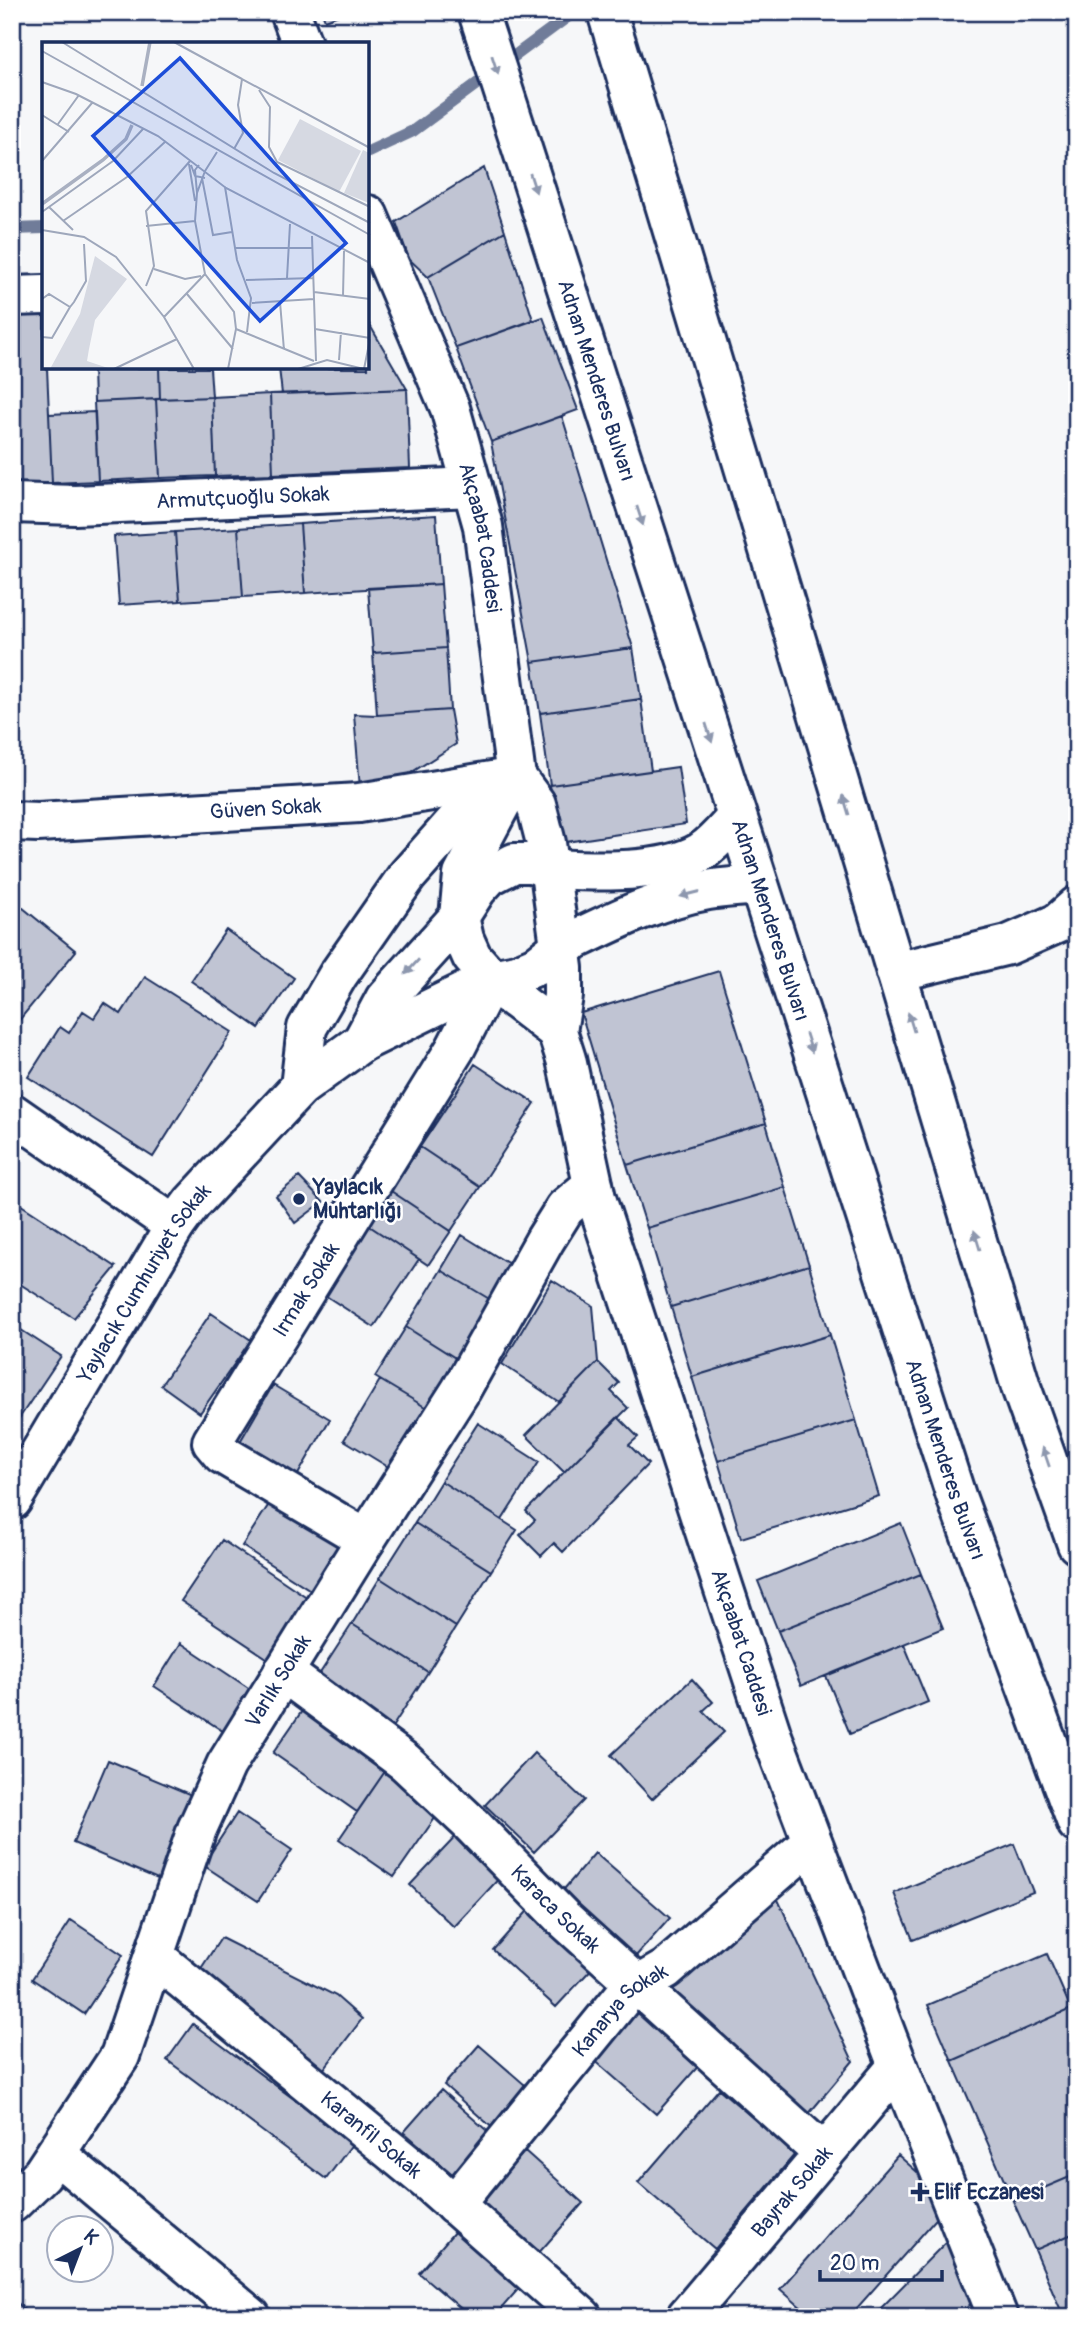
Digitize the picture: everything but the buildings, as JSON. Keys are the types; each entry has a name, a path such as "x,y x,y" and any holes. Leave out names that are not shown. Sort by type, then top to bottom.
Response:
{"main road":[{"path":"290,12 301,42"},
{"name":"Adnan Menderes Bulvarı","path":"478,12 957,1499 1077,1823"},
{"path":"607,12 1021,1387 1077,1545"},
{"name":"Akçaabat Caddesi","path":"369,220 378,264 450,408 483,526 516,777 536,804 550,869 563,996 557,1031 566,1059 593,1185 772,1736 898,2066 998,2317"},
{"path":"12,296 42,295"},
{"name":"Armutçuoğlu Sokak","path":"12,502 75,505 472,487"},
{"path":"516,777 463,875 459,917 472,957 491,979 557,1031"},
{"path":"300,1087 307,1028 338,975 399,887 454,823 516,777"},
{"name":"Güven Sokak","path":"12,821 38,822 359,803 516,777"},
{"path":"459,917 489,876 514,863 531,863 550,869 622,871 671,862 699,853 717,839 736,818"},
{"path":"491,979 517,974 536,966 560,947 633,912 709,890 758,885"},
{"path":"896,972 1008,945 1058,923 1077,906"},
{"name":"Yaylacık Cumhuriyet Sokak","path":"362,1042 385,999 459,917"},
{"name":"Yaylacık Cumhuriyet Sokak","path":"12,1500 174,1226 192,1203 300,1087 362,1042 491,979"},
{"name":"Irmak Sokak","path":"366,1539 222,1454 212,1442 455,1049 491,979"},
{"path":"12,1113 174,1226"},
{"name":"Varlık Sokak","path":"12,2203 42,2174 120,2056 197,1829 226,1765 461,1390 545,1240 565,1209 593,1185"},
{"name":"Karaca Sokak","path":"283,1672 405,1762 469,1822 563,1918 824,2154"},
{"name":"Kanarya Sokak","path":"454,2205 628,1991 666,1969 812,1842"},
{"name":"Karanfil Sokak","path":"155,1957 454,2205 582,2317"},
{"name":"Bayrak Sokak","path":"686,2317 898,2066"},
{"path":"56,2154 251,2317"}],"waterway":[{"path":"369,152 413,131 574,12"},
{"path":"12,229 42,228"}],"place":[{"name":"Yaylacık Muhtarlığı","path":"299,1199"},
{"name":"Elif Eczanesi","path":"920,2192"}]}
